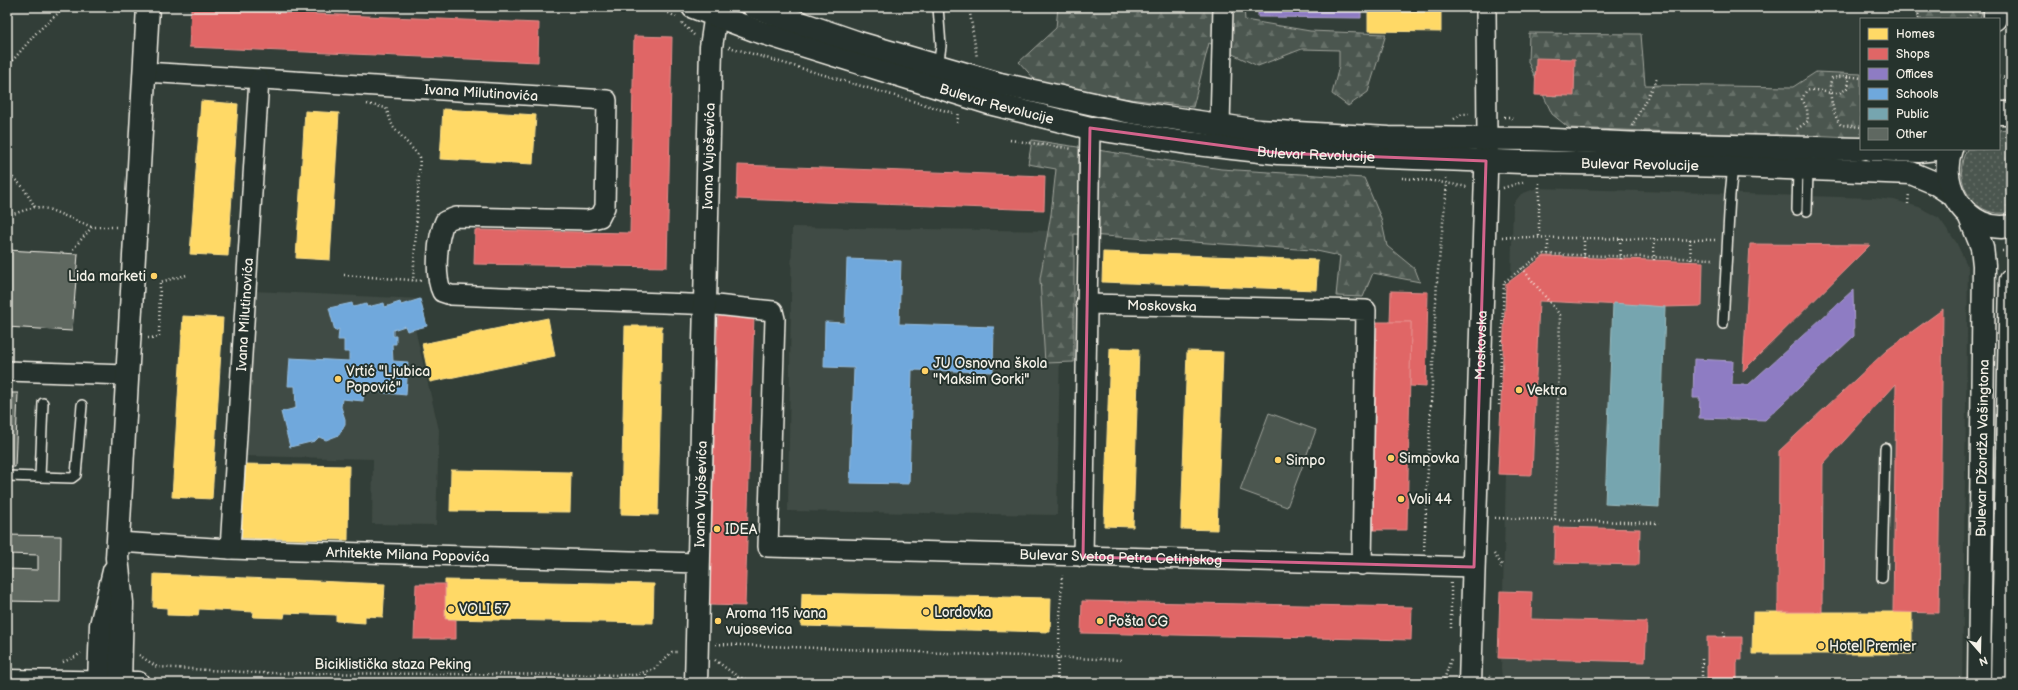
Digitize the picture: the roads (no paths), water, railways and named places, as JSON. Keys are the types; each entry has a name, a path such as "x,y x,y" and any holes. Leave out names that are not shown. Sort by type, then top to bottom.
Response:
{"main road":[{"path":"110,683 100,625 117,550 148,7"},
{"name":"Bulevar Revolucije","path":"694,7 716,11 757,31 964,96 1090,128 1187,143 1278,153 1486,161 1733,166 1911,173 1935,183 1953,195"},
{"name":"Bulevar Revolucije","path":"754,7 859,43 938,67 1063,99 1131,112 1220,125 1296,134 1860,149"},
{"path":"1995,7 1995,18"},
{"name":"Ivana Vujoševića","path":"696,683 711,47 716,11"},
{"path":"2000,113 2011,113"},
{"name":"Moskovska","path":"1470,683 1487,138"},
{"path":"1895,150 1928,150"},
{"path":"1951,150 1947,165 1947,176 1953,195 1960,206 1969,215 1981,222 1994,226 2011,226"},
{"name":"Bulevar Džordža Vašingtona","path":"1969,215 1982,247 1984,265 1979,683"},
{"name":"Bulevar Džordža Vašingtona","path":"2002,683 2011,280"},
{"path":"7,681 138,683"}],"street":[{"path":"1220,125 1223,7"},
{"name":"Moskovska","path":"1486,7 1487,138"},
{"name":"Ivana Milutinovića","path":"144,72 607,100 605,208 600,217 588,220 456,217 445,221 440,231 439,287 451,295 706,306"},
{"name":"Ivana Milutinovića","path":"230,549 260,79"},
{"path":"1083,556 1090,128"},
{"name":"Moskovska","path":"1086,304 1366,310 1362,564"},
{"name":"Bulevar Svetog Petra Cetinjskog","path":"706,306 769,310 773,311 775,315 768,547 1474,567"},
{"path":"7,371 127,375"},
{"name":"Arhitekte Milana Popovića","path":"117,550 230,549 698,563"}],"lane":[{"path":"938,7 941,46 938,67"},
{"path":"1723,324 1733,166"},
{"path":"1802,211 1803,169"},
{"path":"40,477 43,404"},
{"path":"7,476 72,478 76,475 82,405"},
{"path":"1882,578 1884,448"}],"place":[{"name":"Lida marketi","path":"154,276"},
{"name":"JU Osnovna škola \"Maksim Gorki\"","path":"925,371"},
{"name":"Vrtić \"Ljubica Popović\"","path":"338,379"},
{"name":"Vektra","path":"1519,390"},
{"name":"Simpovka","path":"1391,458"},
{"name":"Simpo","path":"1278,460"},
{"name":"Voli 44","path":"1401,499"},
{"name":"IDEA","path":"717,529"},
{"name":"VOLI 57","path":"451,609"},
{"name":"Lordovka","path":"926,612"},
{"name":"Aroma 115 ivana vujosevica","path":"718,621"},
{"name":"Pošta CG","path":"1100,621"},
{"name":"Hotel Premier","path":"1821,646"}]}
